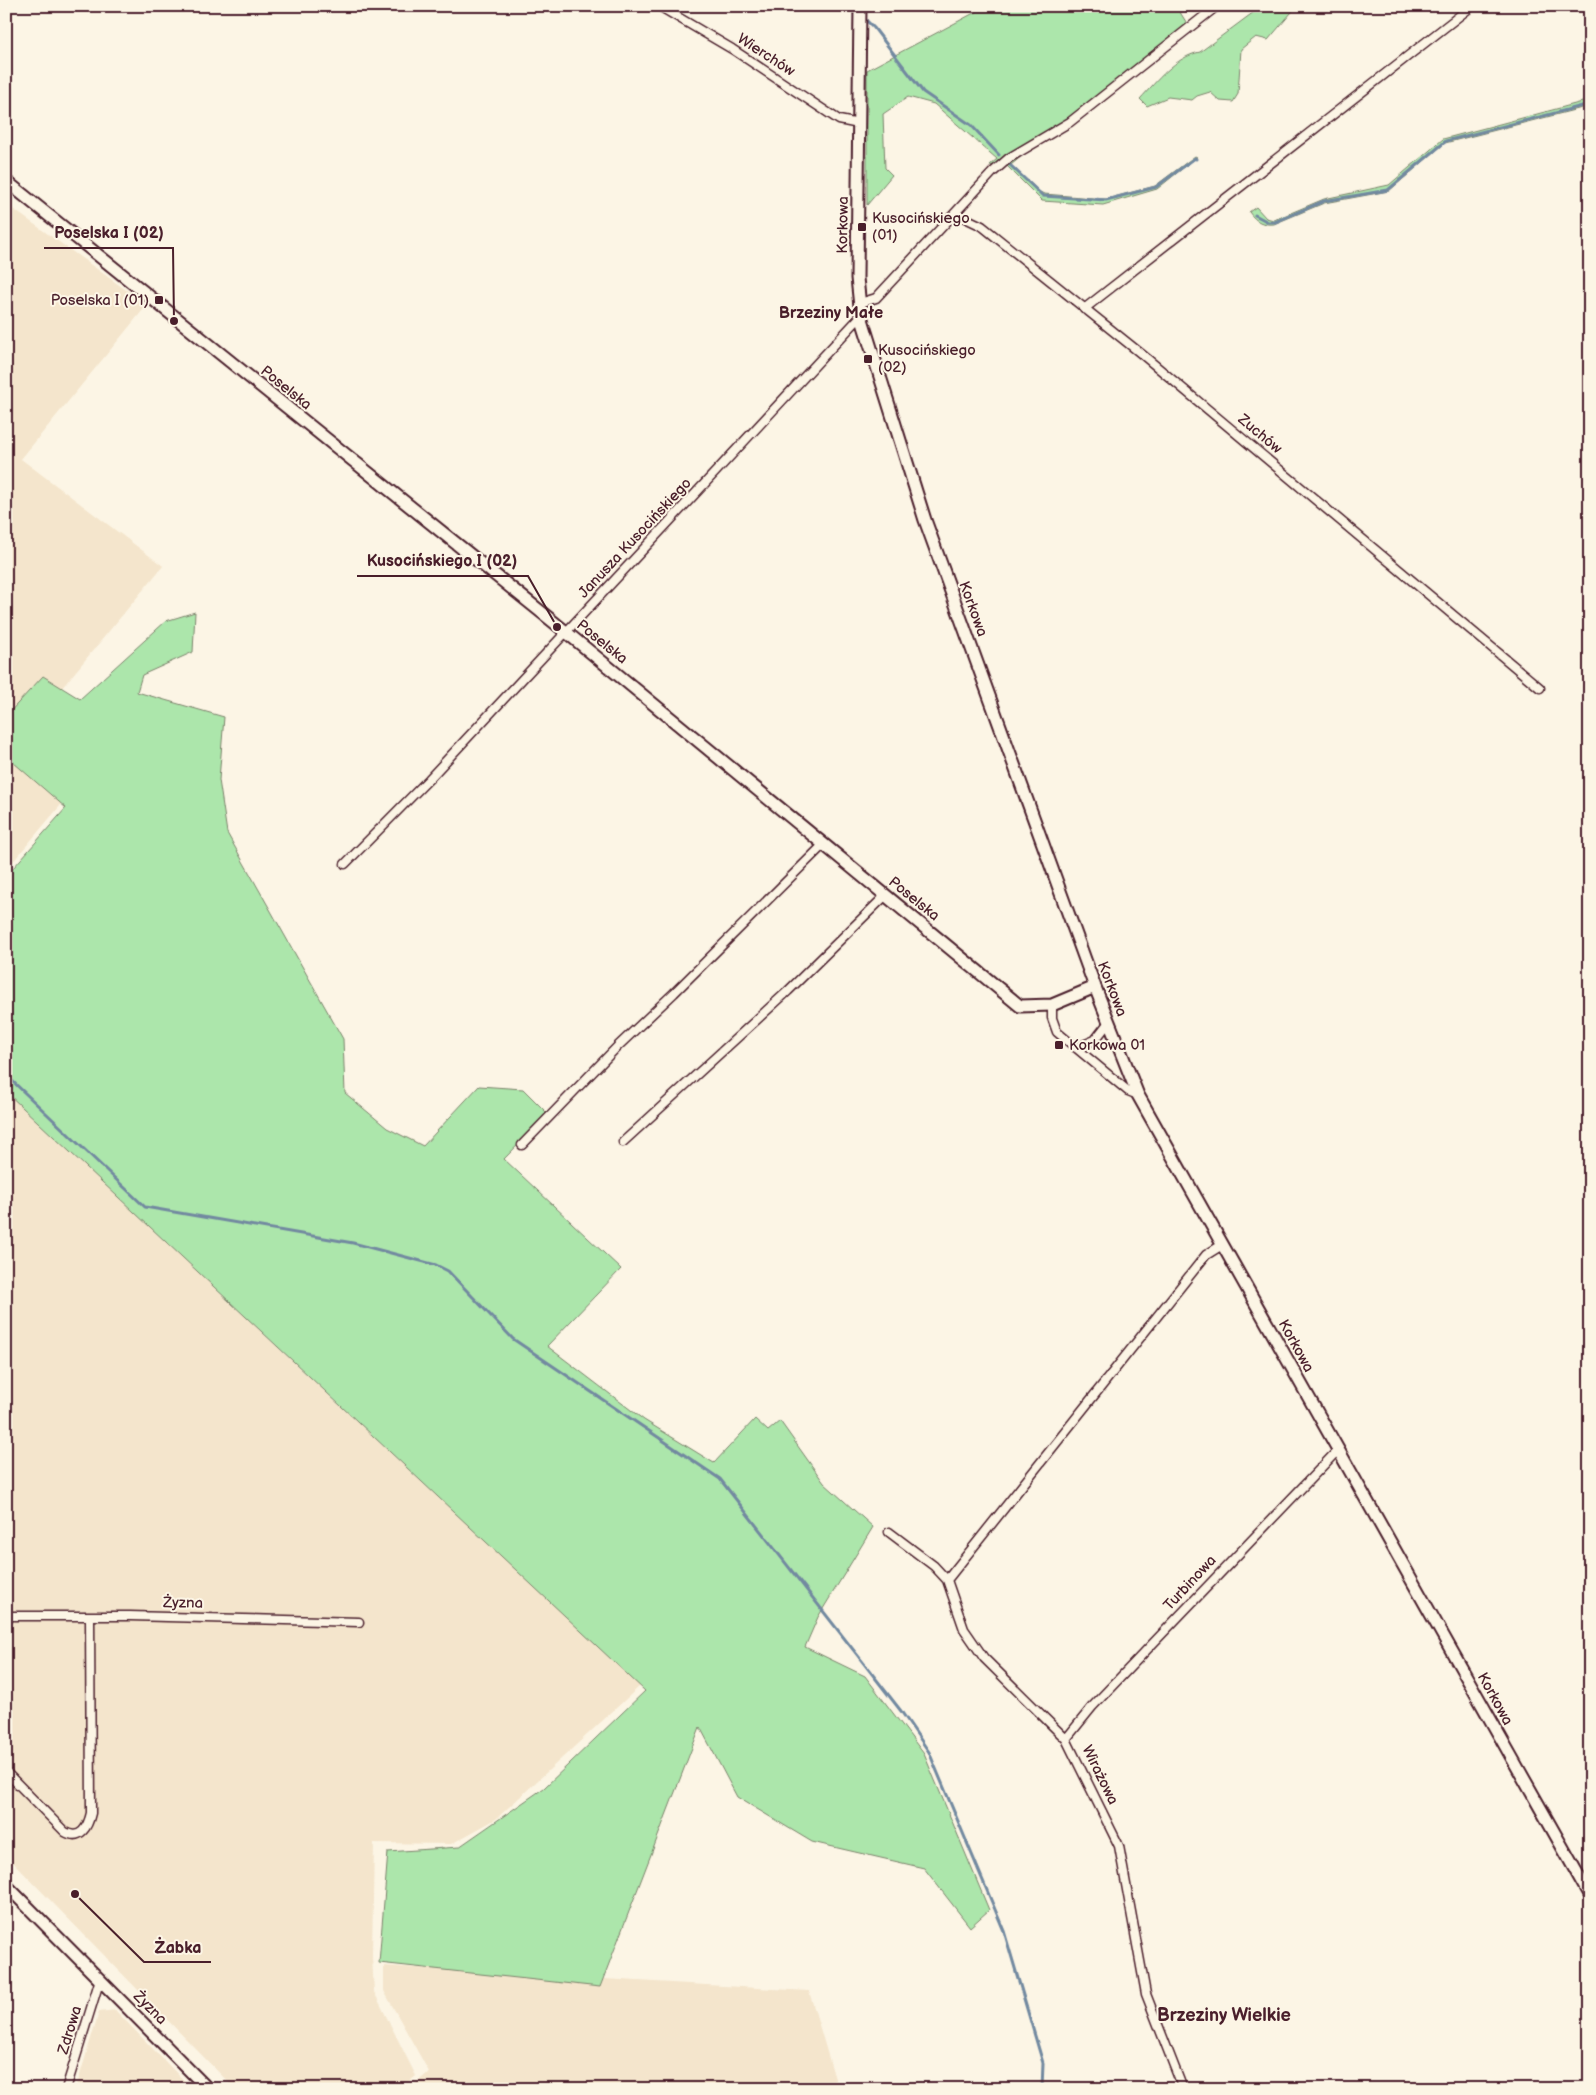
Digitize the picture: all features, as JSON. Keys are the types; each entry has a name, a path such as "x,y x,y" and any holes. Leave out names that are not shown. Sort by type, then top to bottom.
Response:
{"street":[{"name":"Wierchów","path":"659,6 732,48 839,120 859,124"},
{"name":"Korkowa","path":"860,6 857,278 861,316 924,520 1095,987 1138,1095 1590,1896"},
{"path":"860,303 876,298 1009,158 1070,122 1216,6"},
{"path":"1084,309 1472,6"},
{"name":"Poselska","path":"6,181 566,632 1020,1006 1052,1005 1095,987"},
{"name":"Zuchów","path":"954,214 982,226 1212,413 1540,688"},
{"name":"Janusza Kusocińskiego","path":"345,864 429,779 861,316"},
{"path":"522,1145 617,1047 824,844"},
{"path":"623,1142 780,998 886,895"},
{"path":"1052,1005 1054,1025 1057,1032 1128,1091 1138,1095"},
{"path":"1076,1048 1095,1040 1109,1022"},
{"path":"947,1580 1206,1255 1222,1245"},
{"name":"Turbinowa","path":"1066,1739 1092,1707 1338,1450"},
{"name":"Wirażowa","path":"889,1532 934,1566 947,1580 964,1628 984,1658 1066,1739 1120,1846 1146,1994 1183,2089"},
{"name":"Żyzna","path":"6,1616 359,1622"},
{"path":"6,1772 65,1832 70,1835 77,1835 88,1826 91,1812 90,1616"},
{"name":"Żyzna","path":"6,1885 208,2089"},
{"name":"Zdrowa","path":"66,2089 100,1979"}],"shaded area":[{"path":"6,204 147,305 21,459 163,566 8,753 65,800 11,864 6,858"},
{"path":"6,1092 440,1499 653,1674 496,1819 451,1844 374,1843 372,1956 374,1992 416,2076 400,2089 235,2089 6,1855"},
{"path":"384,1966 809,1991 838,2089 409,2089 429,2072 384,1991"},
{"path":"116,2010 192,2089 80,2089 77,2085 99,2012"}],"green space":[{"path":"987,6 1176,6 1188,25 1070,120 1010,154 994,166 990,165 997,159 934,104 908,97 883,114 885,168 892,175 867,205 867,70"},
{"path":"1262,6 1297,6 1268,40 1256,37 1241,49 1238,94 1233,102 1220,101 1210,92 1197,96 1192,100 1168,97 1147,106 1140,99 1175,64 1200,52"},
{"path":"1590,100 1590,106 1445,143 1389,191 1324,203 1274,224 1260,222 1249,212 1256,207 1266,218 1274,220 1324,199 1389,185 1443,139"},
{"path":"1029,150 1011,165 1040,192 1044,194 1106,199 1155,186 1195,156 1197,157 1157,189 1103,205 1042,201 1005,164"},
{"path":"195,612 193,652 142,675 137,692 224,717 219,780 227,833 343,1039 345,1093 387,1128 423,1146 479,1086 523,1089 548,1114 504,1159 621,1269 547,1346 644,1420 714,1463 755,1419 768,1431 780,1421 824,1483 873,1527 818,1617 805,1647 865,1676 924,1754 989,1910 970,1927 924,1868 812,1842 737,1797 700,1727 600,1987 379,1963 388,1852 459,1847 544,1788 645,1691 6,1092 6,876 66,808 6,756 6,716 43,676 80,699 166,621"}],"waterway":[{"path":"862,16 874,28 923,92 971,125 999,155"},
{"path":"1255,215 1268,222 1275,222 1324,201 1388,190 1446,141 1590,104"},
{"path":"1010,165 1043,196 1106,200 1156,187 1196,159"},
{"path":"6,1075 145,1207 353,1243 436,1265 448,1271 513,1339 720,1479 901,1711 929,1752 1004,1931 1043,2063 1042,2089"}],"place":[{"name":"Kusocińskiego (01)","path":"862,227"},
{"name":"Poselska I (01)","path":"159,300"},
{"name":"Poselska I (02)","path":"174,321"},
{"name":"Kusocińskiego (02)","path":"868,359"},
{"name":"Kusocińskiego I (02)","path":"557,627"},
{"name":"Korkowa 01","path":"1059,1045"},
{"name":"Żabka","path":"75,1894"}],"district":[{"name":"Brzeziny Małe","path":"831,313"},
{"name":"Brzeziny Wielkie","path":"1224,2015"}]}
